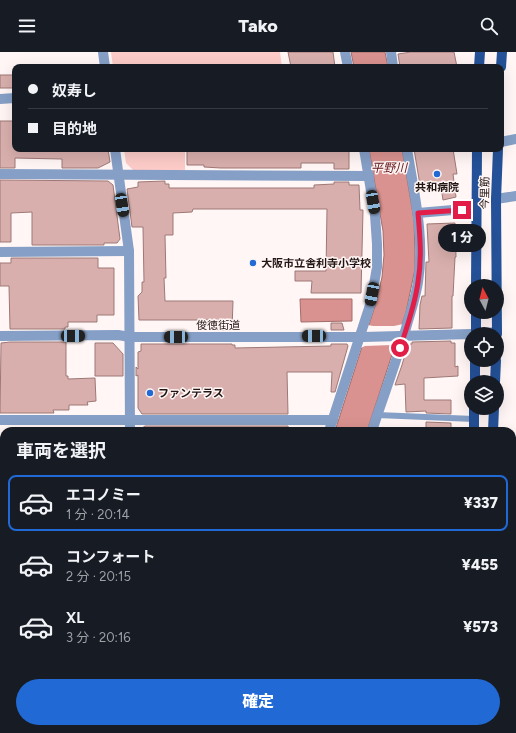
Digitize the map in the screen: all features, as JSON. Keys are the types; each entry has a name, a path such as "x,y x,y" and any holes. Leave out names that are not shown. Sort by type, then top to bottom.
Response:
{"main road":[{"path":"479,64 480,52"},
{"path":"501,64 502,52"},
{"name":"今里筋","path":"476,279 477,152"},
{"name":"今里筋","path":"497,327 496,199 498,152"},
{"path":"474,415 474,427"},
{"path":"494,415 494,427"}],"street":[{"path":"103,52 105,64"},
{"path":"345,52 347,64"},
{"path":"391,52 393,64"},
{"path":"0,99 12,98"},
{"path":"504,141 516,139"},
{"path":"115,152 117,174 129,251 130,427"},
{"path":"330,427 362,336 371,302 377,267 377,232 365,152"},
{"path":"373,427 402,335 416,296 419,276 420,246 418,213 408,152"},
{"path":"0,174 369,176"},
{"path":"496,199 516,196"},
{"path":"418,213 476,208"},
{"path":"0,252 129,251"},
{"name":"俊徳街道","path":"0,336 118,335 130,337 464,334"},
{"path":"0,420 333,420"}],"lane":[{"path":"377,415 474,419"}],"shaded area":[{"path":"111,52 280,52 282,64 113,64"},
{"path":"124,152 185,152 185,170 133,170 126,163"}],"water":[{"path":"351,52 385,52 387,64 353,64"},
{"name":"平野川","path":"370,152 403,152 414,220 415,254 415,269 406,312 368,427 336,427 376,303 382,277 384,255 383,231"},
{"path":"300,299 352,299 352,321 301,322"}],"pier":[{"path":"403,324 396,347 392,345 365,346 361,348 368,325 394,326"}],"building":[{"path":"288,52 333,52 335,64 290,64"},
{"path":"411,52 454,52 456,64 400,64 398,54"},
{"path":"0,75 12,75 12,88 0,88"},
{"path":"0,121 12,121 12,152 108,152 110,162 98,168 62,168 62,159 15,158 15,168 0,168"},
{"path":"187,152 349,152 349,169 334,169 334,163 301,163 301,168 221,168 204,167 204,165 187,165"},
{"name":"共和病院","path":"414,152 453,152 457,174 453,174 456,197 443,200 441,187 433,188 433,184 420,185"},
{"path":"0,180 108,181 113,185 120,239 117,243 104,243 104,245 32,245 32,212 11,213 11,242 0,242"},
{"path":"165,181 165,184 169,184 169,188 314,188 314,185 334,184 334,182 349,182 349,185 359,185 360,210 363,210 361,293 311,293 312,281 295,281 295,271 326,271 327,209 193,209 192,212 173,213 173,235 165,235 165,301 233,301 232,330 213,330 213,320 139,320 138,296 142,292 142,282 144,282 143,227 132,227 127,189 138,187 138,182"},
{"path":"455,223 456,257 452,296 452,328 419,329 420,305 422,296 425,296 426,262 429,262 427,224"},
{"path":"11,258 98,258 98,268 114,268 114,315 97,315 97,322 68,322 68,327 65,327 65,329 10,329 9,286 0,286 0,263 11,263"},
{"path":"331,323 342,323 344,330 331,330"},
{"path":"451,341 451,343 455,343 455,367 458,366 458,376 424,378 424,400 451,400 451,414 426,413 426,411 406,412 405,384 395,385 408,344 412,344 412,342"},
{"path":"66,342 66,376 68,376 68,379 95,378 96,401 87,402 88,405 69,405 69,410 53,410 54,413 0,413 1,343"},
{"path":"95,343 113,343 123,354 123,376 95,376"},
{"path":"141,344 232,344 235,345 235,348 331,346 331,344 347,344 348,346 335,392 331,392 332,372 287,372 288,414 142,414 138,408 138,375 136,376 136,367 138,369 138,352 141,351"},
{"path":"426,422 451,423 451,427 426,427"},
{"path":"288,426 288,427 144,427"}],"place":[{"name":"共和病院","path":"437,174"},
{"name":"大阪市立舎利寺小学校","path":"253,263"},
{"name":"ファンテラス","path":"150,393"}],"route":[{"path":"400,348 416,296 420,270 418,213 462,210"}]}
